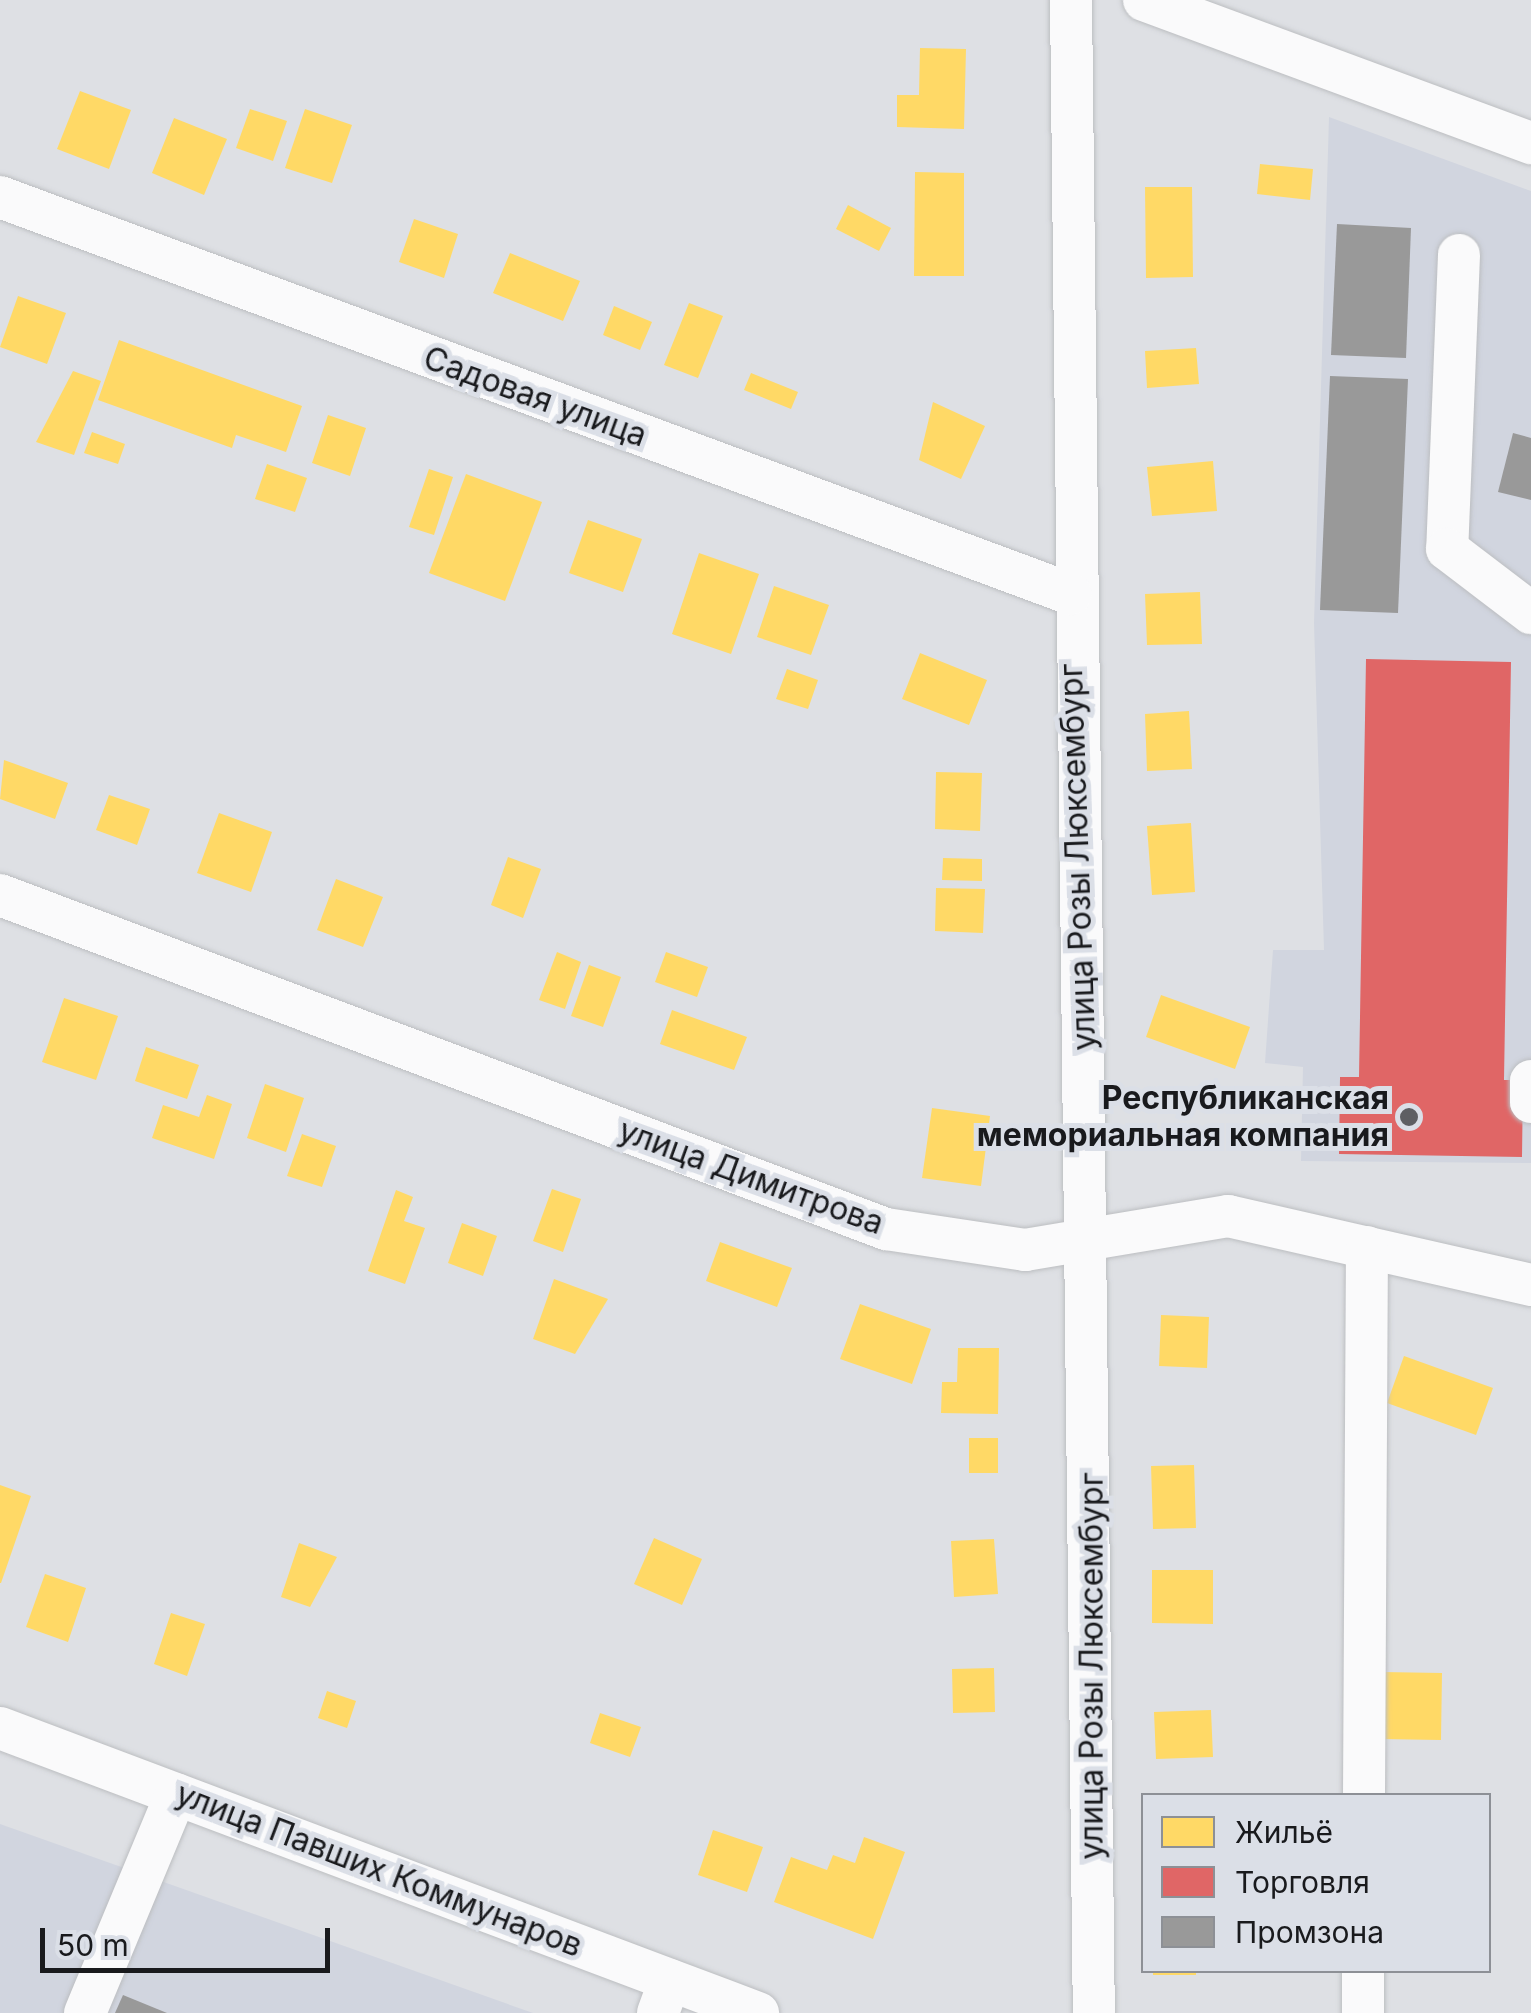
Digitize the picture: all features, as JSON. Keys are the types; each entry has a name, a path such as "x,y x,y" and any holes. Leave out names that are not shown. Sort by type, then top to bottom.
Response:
{"street":[{"name":"улица Розы Люксембург","path":"1071,0 1071,594 1089,1234 1094,2013"},
{"path":"1144,0 1531,142"},
{"name":"Садовая улица","path":"0,197 1071,594"},
{"path":"1459,256 1447,549 1531,613"},
{"name":"улица Димитрова","path":"0,894 886,1229 1025,1250 1089,1234 1228,1216 1531,1285"},
{"path":"1531,1081 1531,1102"},
{"path":"1364,1793 1367,1247"},
{"name":"улица Павших Коммунаров","path":"0,1728 176,1794 664,1996 758,2013"},
{"path":"85,2013 176,1794"},
{"path":"1363,1973 1363,2013"}],"shaded area":[{"path":"1329,117 1531,191 1531,1163 1301,1161 1303,1067 1265,1063 1273,950 1324,950 1314,623"},
{"path":"0,1824 533,2013 0,2013"}],"building: Жильё":[{"path":"920,48 966,49 964,129 897,127 897,95 919,95"},
{"path":"80,91 131,110 109,169 57,149"},
{"path":"250,109 287,121 273,161 236,148"},
{"path":"305,109 352,125 332,183 285,168"},
{"path":"174,118 227,139 204,195 152,173"},
{"path":"1260,164 1313,169 1310,200 1257,194"},
{"path":"915,172 964,173 964,276 914,276"},
{"path":"1145,187 1192,187 1193,277 1146,278"},
{"path":"848,205 891,228 879,251 836,229"},
{"path":"414,219 458,234 444,278 399,262"},
{"path":"510,253 580,281 563,321 493,293"},
{"path":"18,296 66,313 47,364 0,347"},
{"path":"689,303 723,316 698,378 664,365"},
{"path":"614,306 652,322 640,350 603,335"},
{"path":"119,340 302,406 286,452 236,435 232,448 98,400"},
{"path":"1196,348 1199,384 1147,388 1145,351"},
{"path":"73,371 101,381 74,455 36,442"},
{"path":"751,373 798,392 791,409 744,390"},
{"path":"933,402 985,426 961,479 919,460"},
{"path":"328,415 366,428 350,476 312,463"},
{"path":"92,432 125,444 118,464 84,453"},
{"path":"1213,461 1217,511 1152,516 1147,467"},
{"path":"267,464 307,478 295,512 255,499"},
{"path":"429,469 453,477 434,535 409,527"},
{"path":"466,474 542,502 505,601 429,573"},
{"path":"588,520 642,539 623,592 569,573"},
{"path":"699,553 759,574 731,654 672,634"},
{"path":"774,586 829,605 811,655 757,637"},
{"path":"1200,592 1202,644 1147,645 1145,594"},
{"path":"920,653 987,680 969,725 902,699"},
{"path":"787,669 818,680 808,709 776,699"},
{"path":"1189,711 1192,769 1147,771 1145,714"},
{"path":"4,760 68,783 55,819 0,799"},
{"path":"936,772 982,773 980,831 935,829"},
{"path":"109,795 150,809 137,845 96,830"},
{"path":"219,813 272,832 251,892 197,873"},
{"path":"1191,823 1195,892 1152,895 1147,826"},
{"path":"508,857 541,869 523,918 491,905"},
{"path":"943,858 982,859 982,881 942,880"},
{"path":"336,879 383,897 363,947 317,930"},
{"path":"936,888 985,889 983,933 935,931"},
{"path":"557,952 581,962 565,1009 539,1000"},
{"path":"666,952 708,967 697,997 655,982"},
{"path":"589,965 621,977 603,1027 571,1016"},
{"path":"1161,995 1250,1027 1235,1069 1146,1037"},
{"path":"64,998 118,1016 96,1080 42,1062"},
{"path":"672,1010 747,1037 734,1070 660,1044"},
{"path":"146,1047 199,1065 187,1099 135,1081"},
{"path":"265,1084 304,1098 286,1152 247,1138"},
{"path":"207,1095 232,1104 214,1159 152,1138 163,1105 199,1117"},
{"path":"932,1108 990,1116 981,1186 922,1178"},
{"path":"302,1134 336,1146 322,1187 287,1176"},
{"path":"552,1189 581,1199 563,1252 533,1241"},
{"path":"396,1190 413,1197 404,1221 425,1228 405,1284 368,1271"},
{"path":"462,1223 497,1236 483,1276 448,1263"},
{"path":"720,1242 792,1268 777,1307 706,1281"},
{"path":"554,1279 608,1299 575,1354 533,1339"},
{"path":"860,1304 931,1329 912,1384 840,1359"},
{"path":"1161,1315 1209,1317 1207,1368 1159,1366"},
{"path":"958,1348 999,1348 998,1414 941,1413 942,1382 957,1382"},
{"path":"1404,1356 1493,1388 1476,1435 1387,1403"},
{"path":"969,1438 998,1438 998,1473 969,1473"},
{"path":"1194,1465 1196,1528 1153,1529 1151,1466"},
{"path":"0,1485 31,1496 1,1583 0,1583"},
{"path":"654,1538 702,1559 682,1605 634,1584"},
{"path":"994,1539 998,1594 954,1597 951,1541"},
{"path":"299,1543 337,1557 310,1607 281,1597"},
{"path":"1152,1570 1213,1570 1213,1624 1152,1623"},
{"path":"45,1574 86,1588 68,1642 26,1627"},
{"path":"171,1613 205,1624 187,1676 154,1664"},
{"path":"994,1668 995,1712 953,1713 952,1669"},
{"path":"1382,1672 1442,1673 1441,1740 1380,1739"},
{"path":"327,1691 356,1701 347,1728 318,1718"},
{"path":"1211,1710 1213,1757 1156,1759 1154,1712"},
{"path":"600,1713 641,1727 630,1757 590,1743"},
{"path":"713,1830 763,1847 747,1892 698,1875"},
{"path":"864,1837 905,1852 873,1939 774,1902 791,1857 827,1870 833,1855 855,1863"},
{"path":"1153,1973 1196,1973 1196,1975"}],"building: Торговля":[{"path":"1366,659 1511,662 1504,1080 1523,1080 1522,1157 1339,1154 1340,1077 1359,1077"}],"building: Промзона":[{"path":"1337,224 1411,228 1406,358 1331,355"},
{"path":"1330,376 1408,379 1398,613 1320,610"},
{"path":"1513,433 1531,438 1531,500 1498,492"},
{"path":"123,1995 167,2013 115,2013"}],"place":[{"name":"Республиканская мемориальная компания","path":"1409,1117"}]}
